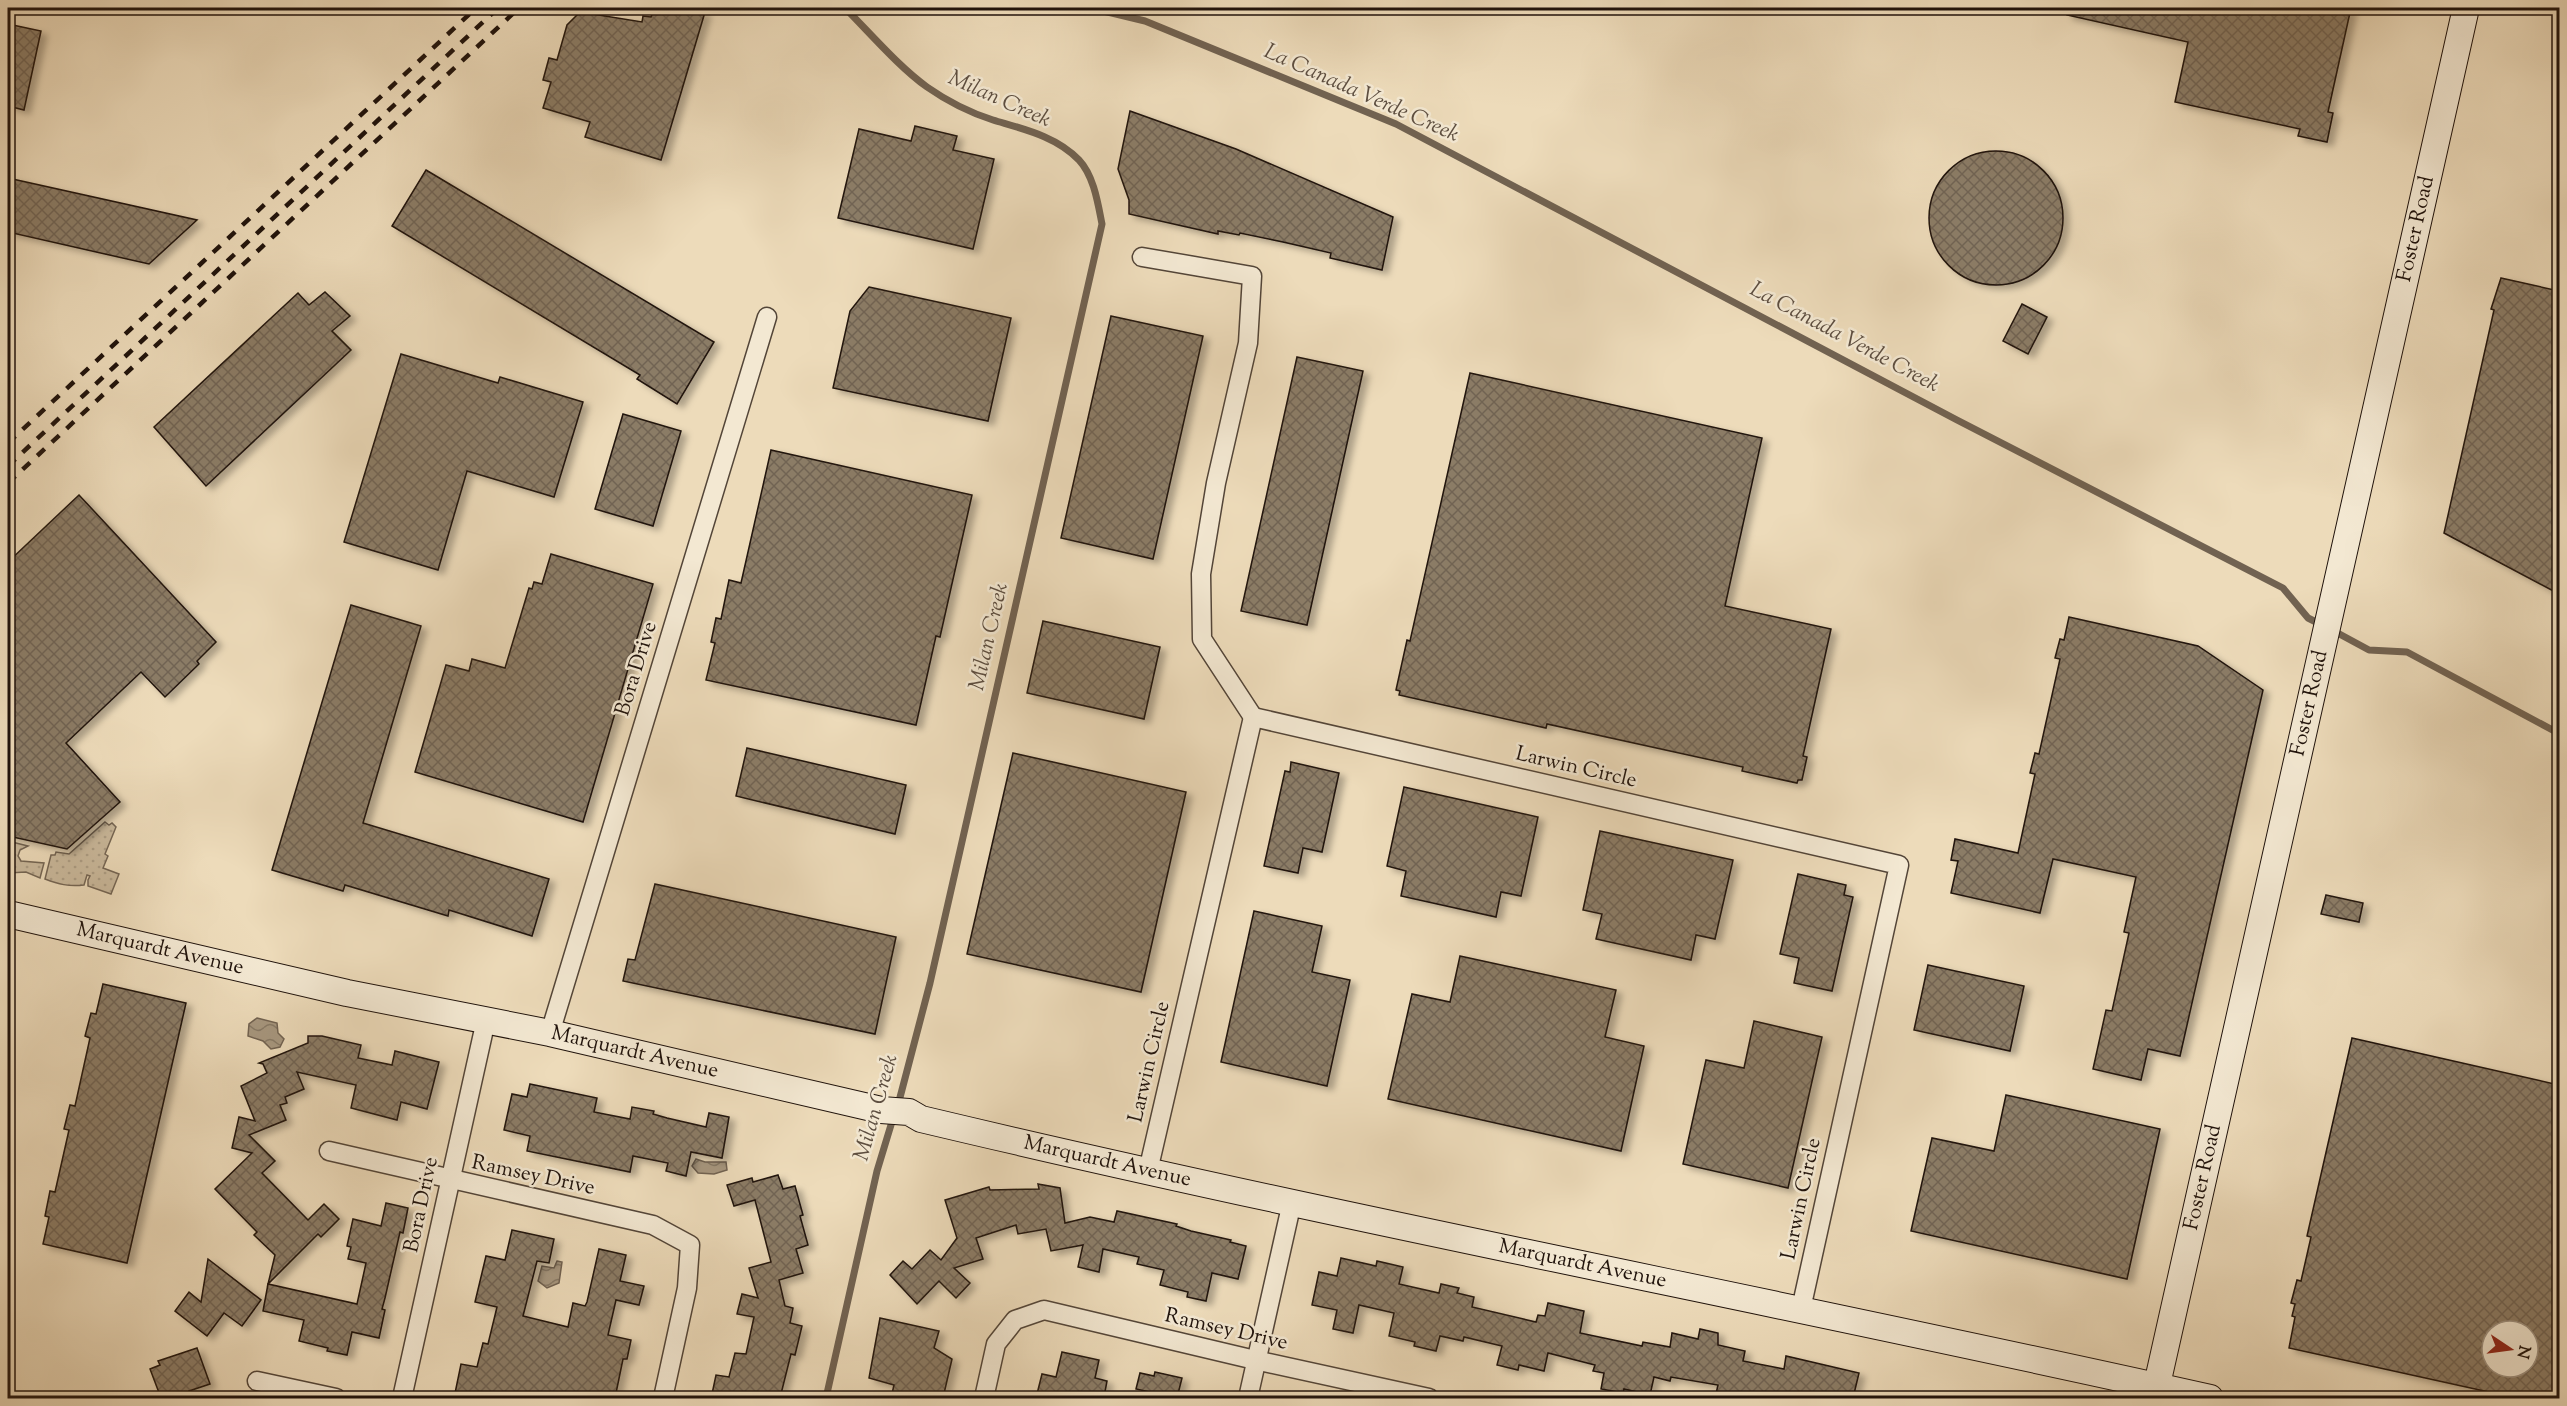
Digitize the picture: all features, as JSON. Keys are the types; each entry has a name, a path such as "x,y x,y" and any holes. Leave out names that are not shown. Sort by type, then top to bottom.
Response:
{"street":[{"name":"Foster Road","path":"2155,1392 2466,8"},
{"path":"1142,257 1252,276 1248,343 1216,483 1201,574 1202,639 1253,717"},
{"name":"Bora Drive","path":"550,1033 767,317"},
{"name":"Larwin Circle","path":"1148,1171 1253,717 1899,865 1801,1309"},
{"name":"Marquardt Avenue","path":"8,914 347,993 550,1033 881,1110 909,1112 921,1119 1148,1171 1801,1309 2155,1392 2210,1398"},
{"name":"Bora Drive","path":"402,1398 486,1020"},
{"name":"Ramsey Drive","path":"329,1151 450,1181 654,1225 690,1245 687,1288 663,1398"},
{"path":"1248,1398 1292,1202"},
{"name":"Ramsey Drive","path":"984,1398 996,1344 1015,1320 1044,1310 1429,1398"},
{"path":"257,1381 336,1398"}],"shaded area":[{"path":"105,822 109,825 112,823 116,827 105,854 108,856 103,868 119,874 111,894 88,886 90,876 87,875 84,885 79,886 64,885 45,879 51,855 55,855 56,852 69,854"},
{"path":"8,841 28,846 20,850 18,856 21,861 44,863 40,878 26,872 8,873"}],"water":[{"path":"257,1018 277,1023 278,1033 284,1039 280,1047 271,1049 263,1041 248,1036 249,1024"},
{"path":"696,1159 705,1162 726,1162 727,1170 714,1174 698,1173 692,1166"},
{"path":"557,1261 562,1262 559,1283 547,1288 538,1281 542,1266 554,1268"}],"building":[{"path":"654,8 705,12 661,160 585,137 590,122 543,108 551,82 543,80 549,58 557,60 567,25 580,12 642,22 643,16 651,17"},
{"path":"2068,8 2351,8 2328,112 2333,113 2327,142 2298,136 2300,129 2175,102 2188,42 2067,15"},
{"path":"8,24 41,31 24,110 8,106"},
{"path":"1130,111 1236,149 1393,217 1382,270 1330,258 1331,253 1283,242 1240,233 1239,235 1218,231 1218,234 1129,214 1129,200 1118,169"},
{"path":"915,126 957,136 953,150 994,159 973,249 838,218 859,129 911,141"},
{"path":"1996,151 2022,156 2043,171 2058,192 2063,218 2058,244 2043,265 2022,280 1996,285 1970,280 1949,265 1934,244 1929,218 1934,192 1949,171 1970,156"},
{"path":"426,170 714,342 677,404 637,379 640,375 392,226"},
{"path":"8,178 197,220 149,264 8,232"},
{"path":"2501,278 2559,291 2559,594 2444,533 2494,310 2491,309"},
{"path":"869,287 1011,318 988,421 833,388 850,311"},
{"path":"325,292 350,316 332,331 351,350 206,486 154,427 298,293 309,305"},
{"path":"2022,304 2047,317 2028,354 2003,341"},
{"path":"1111,316 1203,336 1153,559 1061,538"},
{"path":"401,354 498,383 500,377 583,402 554,497 467,471 438,570 344,542"},
{"path":"1297,357 1363,371 1307,625 1241,611"},
{"path":"1470,373 1762,438 1725,606 1831,629 1803,756 1807,757 1802,780 1798,780 1797,783 1742,771 1743,767 1547,724 1546,728 1399,695 1400,691 1396,690 1407,640 1410,641"},
{"path":"623,414 681,431 653,526 595,509"},
{"path":"771,450 972,495 940,637 936,636 916,725 706,680 715,643 711,642 716,618 721,619 729,580 741,583"},
{"path":"79,495 216,642 197,661 199,664 165,697 141,672 66,743 120,802 67,849 8,836 8,562"},
{"path":"551,554 653,584 583,822 415,772 446,665 469,671 472,659 505,668 529,588 532,589 534,582 542,584"},
{"path":"351,605 421,626 363,823 549,879 532,936 449,910 448,916 345,885 343,891 272,870"},
{"path":"2069,617 2198,646 2263,690 2180,1056 2148,1049 2141,1080 2093,1069 2106,1010 2112,1011 2129,933 2124,932 2136,877 2053,859 2040,913 1951,893 1958,861 1951,860 1955,839 2018,853 2035,774 2030,773 2035,753 2039,754 2060,659 2055,658 2060,639 2064,640"},
{"path":"1043,621 1160,647 1144,719 1027,693"},
{"path":"747,748 906,785 895,834 736,796"},
{"path":"1013,753 1186,792 1141,992 967,954"},
{"path":"1291,762 1339,773 1322,852 1303,848 1298,873 1264,866 1285,771 1290,772"},
{"path":"1404,787 1538,817 1521,896 1501,892 1496,917 1401,896 1406,871 1387,866"},
{"path":"1600,831 1733,860 1715,939 1696,935 1691,960 1596,939 1602,914 1583,910"},
{"path":"1798,874 1846,885 1844,895 1853,897 1832,991 1794,983 1799,958 1780,954"},
{"path":"655,884 896,937 875,1034 623,981 628,959 635,960"},
{"path":"2326,895 2363,903 2359,922 2321,914"},
{"path":"1254,911 1322,926 1312,972 1350,980 1327,1086 1221,1062"},
{"path":"1460,956 1616,990 1605,1037 1644,1046 1621,1151 1388,1099 1412,994 1450,1002"},
{"path":"1928,965 2024,986 2010,1051 1914,1030"},
{"path":"103,984 186,1003 127,1263 43,1244 49,1217 45,1216 50,1191 55,1192 69,1130 64,1129 70,1105 75,1106 90,1038 85,1036 91,1013 96,1014"},
{"path":"1754,1021 1822,1037 1788,1188 1683,1164 1706,1060 1744,1068"},
{"path":"308,1036 322,1036 361,1045 358,1058 392,1065 395,1051 439,1062 427,1109 401,1102 397,1120 351,1108 356,1085 297,1072 304,1089 285,1097 287,1103 280,1105 286,1120 249,1135 275,1161 262,1173 308,1220 324,1204 339,1219 321,1237 318,1234 268,1284 275,1255 254,1235 257,1232 215,1189 252,1153 232,1148 239,1117 255,1121 241,1086 267,1073 263,1064 259,1063 308,1043"},
{"path":"2352,1038 2559,1085 2559,1398 2516,1398 2289,1348 2295,1317 2292,1316 2295,1304 2291,1303 2297,1280 2301,1281 2311,1237 2307,1236"},
{"path":"530,1084 597,1098 594,1112 630,1119 632,1107 654,1111 653,1114 706,1127 709,1113 729,1117 722,1158 691,1152 686,1176 666,1171 668,1163 633,1156 630,1172 527,1151 530,1136 504,1130 512,1094 527,1097"},
{"path":"2006,1095 2160,1129 2127,1279 1911,1231 1932,1138 1994,1151"},
{"path":"778,1175 783,1189 795,1186 808,1245 796,1249 803,1273 779,1280 785,1306 793,1308 790,1323 802,1326 795,1355 791,1354 780,1398 732,1398 712,1394 716,1375 729,1377 735,1353 746,1354 754,1317 737,1314 742,1294 758,1298 749,1268 771,1262 755,1200 734,1206 727,1185 752,1178 753,1182"},
{"path":"1038,1184 1060,1188 1065,1223 1090,1217 1114,1222 1117,1211 1177,1224 1176,1226 1191,1231 1231,1240 1230,1242 1246,1246 1238,1279 1212,1273 1206,1301 1187,1297 1188,1292 1160,1285 1164,1270 1137,1264 1139,1257 1103,1249 1099,1272 1078,1267 1083,1245 1051,1251 1046,1229 1018,1234 1016,1225 976,1238 983,1259 954,1268 970,1283 956,1298 939,1281 917,1304 890,1275 903,1261 912,1269 930,1250 941,1260 957,1238 945,1200 989,1187 990,1190 1039,1189"},
{"path":"386,1203 408,1208 382,1309 385,1310 379,1338 352,1332 347,1355 327,1351 328,1348 299,1341 304,1320 263,1311 268,1284 357,1304 366,1263 348,1259 351,1247 347,1246 353,1219 381,1226"},
{"path":"512,1230 554,1239 549,1263 537,1261 523,1316 568,1327 573,1303 585,1306 587,1302 599,1249 626,1255 620,1281 644,1286 639,1305 616,1300 608,1335 631,1340 627,1359 623,1359 615,1398 454,1398 461,1364 477,1367 483,1343 488,1344 497,1307 475,1302 486,1256 505,1260"},
{"path":"1341,1258 1376,1266 1377,1261 1403,1267 1399,1284 1439,1293 1441,1284 1459,1288 1457,1293 1474,1297 1472,1307 1536,1322 1538,1315 1545,1316 1548,1303 1584,1311 1580,1333 1642,1346 1643,1342 1670,1347 1672,1333 1698,1339 1700,1329 1718,1333 1718,1345 1745,1351 1743,1361 1784,1369 1786,1356 1859,1373 1853,1398 1715,1398 1718,1385 1671,1377 1670,1381 1654,1377 1650,1395 1624,1389 1623,1393 1601,1389 1604,1373 1593,1371 1595,1365 1548,1353 1544,1371 1519,1365 1518,1370 1497,1365 1502,1346 1464,1337 1463,1341 1440,1336 1436,1351 1414,1346 1415,1342 1389,1336 1394,1313 1359,1305 1353,1333 1333,1329 1337,1310 1312,1305 1319,1272 1337,1276"},
{"path":"208,1259 261,1300 242,1326 224,1313 207,1336 175,1311 189,1292 201,1302"},
{"path":"880,1318 939,1331 934,1348 952,1359 943,1398 891,1398 894,1385 869,1378"},
{"path":"197,1348 210,1384 189,1391 192,1398 161,1398 150,1369 160,1365 158,1361"},
{"path":"1062,1352 1099,1360 1095,1378 1107,1381 1104,1397 1092,1394 1091,1398 1059,1398 1037,1394 1042,1374 1056,1377"},
{"path":"1155,1372 1182,1378 1177,1398 1149,1398 1150,1392 1136,1389 1140,1373 1154,1376"}],"waterway":[{"name":"Milan Creek","path":"845,8 906,70 935,92 976,114 1050,139 1070,152 1079,160 1088,174 1095,191 1102,224 930,983 898,1105"},
{"name":"La Canada Verde Creek","path":"1091,8 1145,21 1396,124 1957,420 2283,588 2308,618 2322,625"},
{"name":"La Canada Verde Creek","path":"2332,630 2369,650 2407,652 2560,734"},
{"name":"Milan Creek","path":"826,1398 877,1171 894,1115"}],"railway":[{"path":"8,443 476,8"},
{"path":"8,466 498,8"},
{"path":"8,483 519,8"}]}
